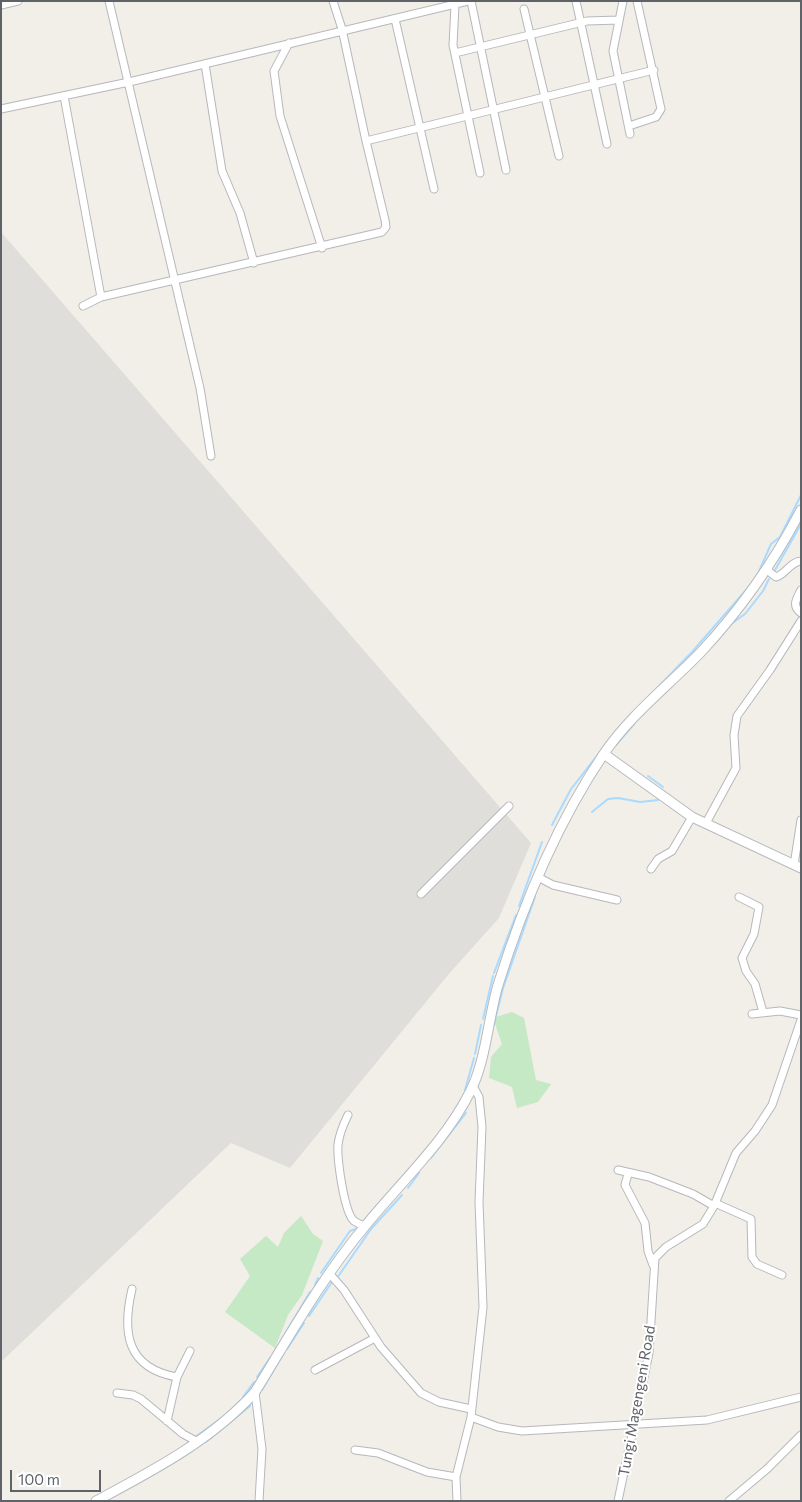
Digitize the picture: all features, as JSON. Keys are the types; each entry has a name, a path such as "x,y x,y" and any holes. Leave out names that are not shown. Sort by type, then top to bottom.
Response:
{"main road":[{"path":"96,1501 198,1442 240,1409 255,1392 329,1274 365,1226 431,1150 464,1103 473,1086 498,987 524,909 558,832 604,754 647,702 698,654 729,620 767,570 801,510"},
{"path":"604,754 692,817 798,866"}],"street":[{"path":"1,5 18,1"},
{"path":"110,1 200,388 211,456"},
{"path":"83,306 101,298 322,248 380,234 384,230 386,220 334,1"},
{"path":"1,109 129,82 342,29 470,1 506,170"},
{"path":"576,1 596,85 607,144"},
{"path":"623,1 613,50 630,134"},
{"path":"629,126 659,114 662,103 636,1"},
{"path":"455,5 452,38 480,173"},
{"path":"524,9 559,156"},
{"path":"394,19 434,189"},
{"path":"455,53 580,22 598,19 619,20"},
{"path":"289,43 274,71 280,116 296,172 322,248"},
{"path":"205,64 222,171 240,213 254,263"},
{"path":"366,142 654,70"},
{"path":"64,96 101,298"},
{"path":"767,570 773,576 778,576 799,559"},
{"path":"801,590 795,606 801,613"},
{"path":"706,823 736,768 734,735 737,716 767,675 801,621"},
{"path":"421,894 509,806"},
{"path":"651,869 658,859 672,851 692,817"},
{"path":"798,866 801,820"},
{"path":"538,877 553,885 617,900"},
{"path":"739,897 759,907 754,934 742,958 746,971 755,984 763,1012"},
{"path":"752,1014 790,1011 801,1014"},
{"path":"653,1265 655,1258 666,1247 703,1224 714,1204 736,1153 755,1131 772,1105 799,1031 801,1020"},
{"path":"456,1500 456,1477 472,1409 483,1307 479,1210 482,1127 479,1097 473,1086"},
{"path":"348,1115 340,1132 338,1146 341,1178 351,1216 355,1222 365,1226"},
{"path":"618,1170 628,1174 649,1177 751,1219 752,1257 757,1264 782,1275"},
{"name":"Tungi Magengeni Road","path":"618,1501 649,1353 653,1313 653,1265 648,1251 645,1223 625,1185 624,1180 628,1174"},
{"path":"329,1274 344,1290 375,1338 421,1393 439,1402 472,1409"},
{"path":"132,1290 126,1325 132,1348 146,1363 162,1373 177,1376"},
{"path":"315,1370 375,1338"},
{"path":"167,1421 177,1376 190,1351"},
{"path":"255,1392 262,1449 259,1501"},
{"path":"117,1393 133,1395 183,1434 198,1442"},
{"path":"470,1417 498,1427 522,1431 707,1420 801,1398"},
{"path":"729,1501 767,1469 801,1435"},
{"path":"355,1450 378,1453 427,1472 456,1477"}],"shaded area":[{"path":"1,232 531,843 499,918 448,975 290,1168 231,1143 1,1362"}],"green space":[{"path":"512,1012 524,1018 536,1080 551,1084 538,1102 517,1108 512,1087 489,1078 491,1057 502,1044 493,1018"},
{"path":"301,1216 313,1234 323,1241 302,1295 288,1315 275,1348 225,1312 250,1276 240,1259 266,1236 278,1247 284,1233"}],"waterway":[{"path":"757,576 771,544 780,537 801,495"},
{"path":"775,570 801,524"},
{"path":"731,624 745,614 763,591 769,579"},
{"path":"626,720 692,652 753,582"},
{"path":"616,745 634,724"},
{"path":"552,825 571,789 610,739"},
{"path":"648,776 663,787"},
{"path":"592,812 608,799 618,798 640,802 658,800"},
{"path":"519,906 542,842"},
{"path":"494,1024 503,988 535,897"},
{"path":"494,973 516,915"},
{"path":"483,1019 493,976"},
{"path":"475,1054 481,1025"},
{"path":"465,1090 474,1058"},
{"path":"431,1158 466,1113"},
{"path":"408,1188 419,1173"},
{"path":"337,1278 371,1229 402,1195"},
{"path":"321,1273 350,1231 359,1228"},
{"path":"315,1285 318,1278"},
{"path":"309,1316 332,1282"},
{"path":"274,1352 310,1292"},
{"path":"287,1349 304,1323"},
{"path":"262,1390 284,1353"},
{"path":"257,1377 270,1358"},
{"path":"243,1397 254,1382"},
{"path":"230,1411 240,1401"},
{"path":"206,1442 250,1406"},
{"path":"194,1438 220,1419"}]}
